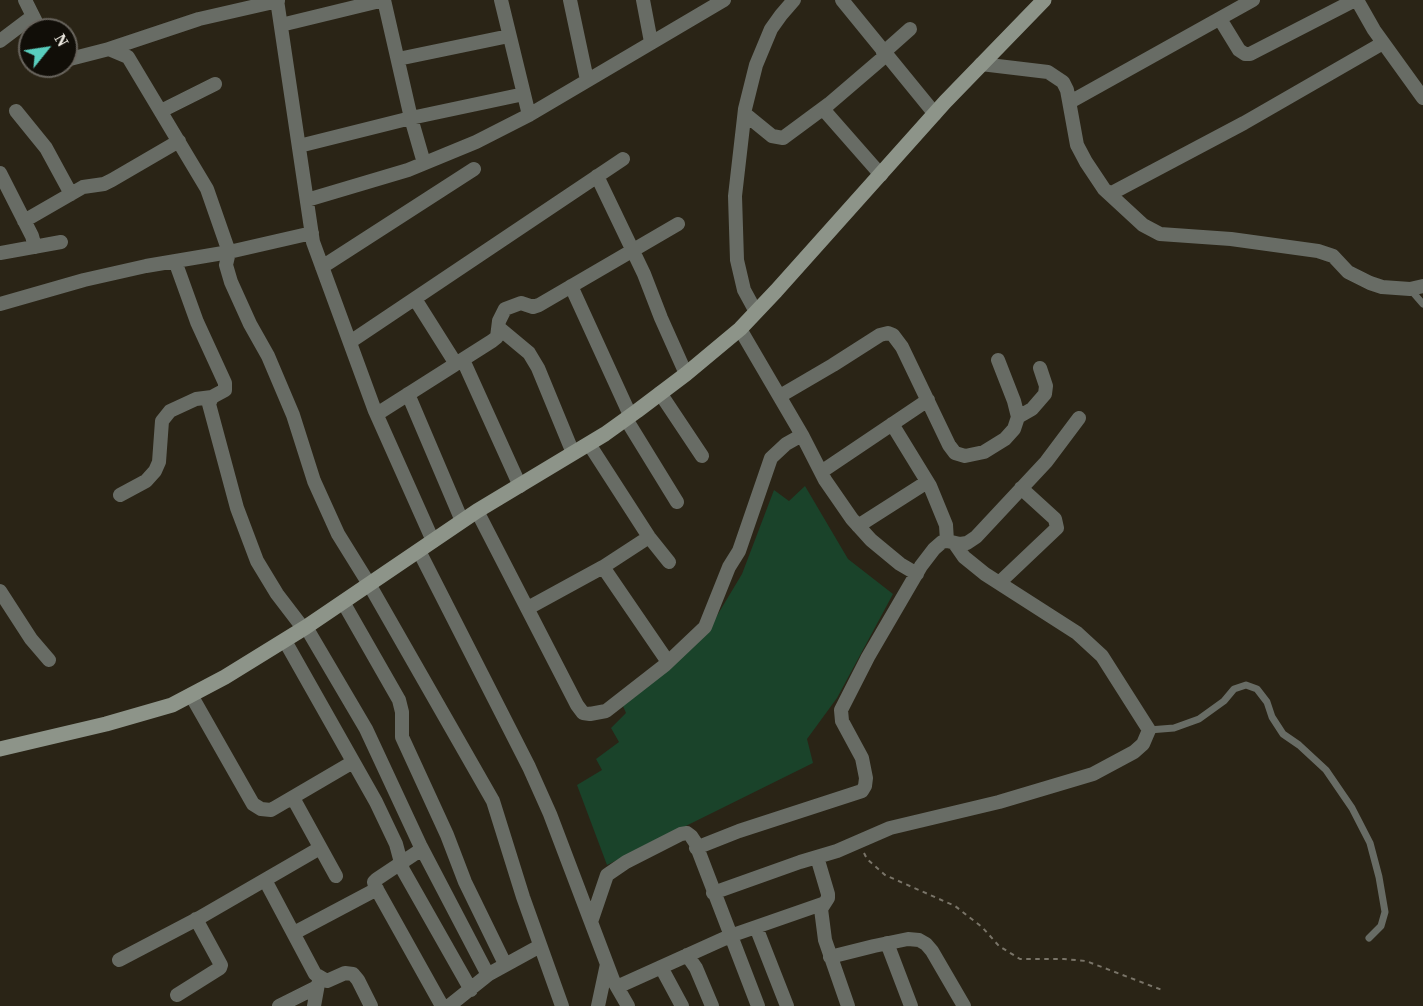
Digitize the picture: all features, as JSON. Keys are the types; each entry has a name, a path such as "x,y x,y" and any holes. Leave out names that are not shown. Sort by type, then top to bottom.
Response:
{"main road":[{"path":"0,749 106,724 172,705 225,678 304,628 477,511 589,444 628,417 686,374 740,329 981,64 1044,0"}],"street":[{"path":"78,57 199,19 278,0 312,233 322,267 377,414 433,541"},
{"path":"281,25 384,0 424,164"},
{"path":"501,0 529,115"},
{"path":"570,0 587,80"},
{"path":"643,0 651,42"},
{"path":"307,200 408,170 476,142 529,115 651,42 705,5 724,0"},
{"path":"756,312 744,290 737,260 735,196 745,114 756,65 771,29 794,0"},
{"path":"842,0 935,114"},
{"path":"1070,102 1253,0"},
{"path":"1220,19 1239,50 1250,54 1356,0 1383,43 1423,98"},
{"path":"0,41 30,5"},
{"path":"745,114 772,136 783,138 823,109 910,30"},
{"path":"398,59 510,36"},
{"path":"1110,194 1244,123 1383,43"},
{"path":"109,49 128,57 207,189 229,252 226,265 231,282 268,356 293,415 314,481 338,534 493,801 562,1006"},
{"path":"981,64 1048,72 1063,82 1070,102 1077,145 1086,162 1110,194 1143,225 1160,234 1231,239 1318,251 1333,256 1348,272 1370,283 1382,287 1416,288"},
{"path":"161,111 215,84"},
{"path":"299,146 411,118 524,94"},
{"path":"823,109 881,175"},
{"path":"16,111 46,148 71,195"},
{"path":"24,221 83,187 104,184 112,180 179,141"},
{"path":"350,342 623,159"},
{"path":"322,267 474,169"},
{"path":"0,173 35,247"},
{"path":"597,176 633,249 686,374"},
{"path":"377,414 497,337 501,314 505,309 521,303 533,307 539,305 678,224"},
{"path":"0,304 84,280 229,252 312,233"},
{"path":"0,253 61,242"},
{"path":"120,495 146,481 156,471 159,462 162,421 170,411 196,399 212,397 225,390 225,382 194,314 175,261"},
{"path":"571,286 628,417 676,502"},
{"path":"415,299 459,362 520,486"},
{"path":"498,328 529,353 538,368 573,453"},
{"path":"740,329 802,435 825,480 858,526 871,540 916,574"},
{"path":"780,396 880,335 888,333 893,335 902,347 949,445 955,453 965,456 984,452 1005,439 1014,429 1018,417 998,360"},
{"path":"1018,417 1032,409 1045,394 1046,386 1040,368"},
{"path":"660,393 702,456"},
{"path":"408,394 462,521"},
{"path":"212,397 209,409 226,473 257,561 277,594 304,628 366,729 422,849 488,975"},
{"path":"821,472 928,400"},
{"path":"696,848 739,831 862,790 866,778 862,758 842,721 841,710 868,657 916,574 942,542 967,543 976,537 1046,462 1079,418"},
{"path":"713,893 859,842 890,828 999,802 1093,774 1134,752 1143,744 1149,730 1102,656 1077,633 999,583 964,556 951,542 927,482 892,424"},
{"path":"477,511 577,705 583,713 599,713 606,711 668,662 705,627 729,567 739,551 771,458 786,444 802,435"},
{"path":"589,444 669,562"},
{"path":"858,526 927,482"},
{"path":"999,583 1057,528 1055,519 1021,488"},
{"path":"528,608 603,567 650,537"},
{"path":"419,550 530,767 607,964 628,1006"},
{"path":"603,567 668,662"},
{"path":"2,599 49,660"},
{"path":"343,602 399,700 402,712 402,737 447,835 465,882 505,964"},
{"path":"285,640 353,762 396,844 401,863 471,990"},
{"path":"190,695 253,804 261,809 271,810 353,762"},
{"path":"293,798 336,876"},
{"path":"591,922 607,875 681,834 687,833 691,836 696,848 758,1006"},
{"path":"119,960 320,848"},
{"path":"422,849 374,882 442,1006"},
{"path":"617,987 730,936 822,904 828,898 828,894 817,857"},
{"path":"265,880 315,975 318,983 314,1006"},
{"path":"294,933 377,889"},
{"path":"822,904 820,909 825,940 848,1006"},
{"path":"177,995 220,968 221,965 196,919"},
{"path":"756,927 787,1006"},
{"path":"830,957 887,943 908,939 919,940 926,944 964,1006"},
{"path":"887,943 911,1006"},
{"path":"449,1006 488,975 540,946"},
{"path":"687,955 696,968 712,1006"},
{"path":"598,1006 607,964"},
{"path":"661,967 682,1006"},
{"path":"279,1006 318,983 345,973 353,974 358,980 371,1006"}],"lane":[{"path":"1416,288 1423,304"},
{"path":"1149,730 1174,728 1199,719 1224,701 1234,689 1246,685 1257,689 1267,702 1272,717 1282,734 1299,745 1326,770 1352,808 1370,843 1385,912 1381,926 1370,938"}],"path":[{"path":"859,842 867,859 885,876 955,906 982,927 999,946 1020,959 1086,961 1162,990"}],"green space":[{"path":"805,486 848,559 893,594 837,698 807,739 813,763 607,865 577,785 602,770 596,759 619,742 611,728 626,713 623,706 709,629 742,574 774,490 789,501"}]}
